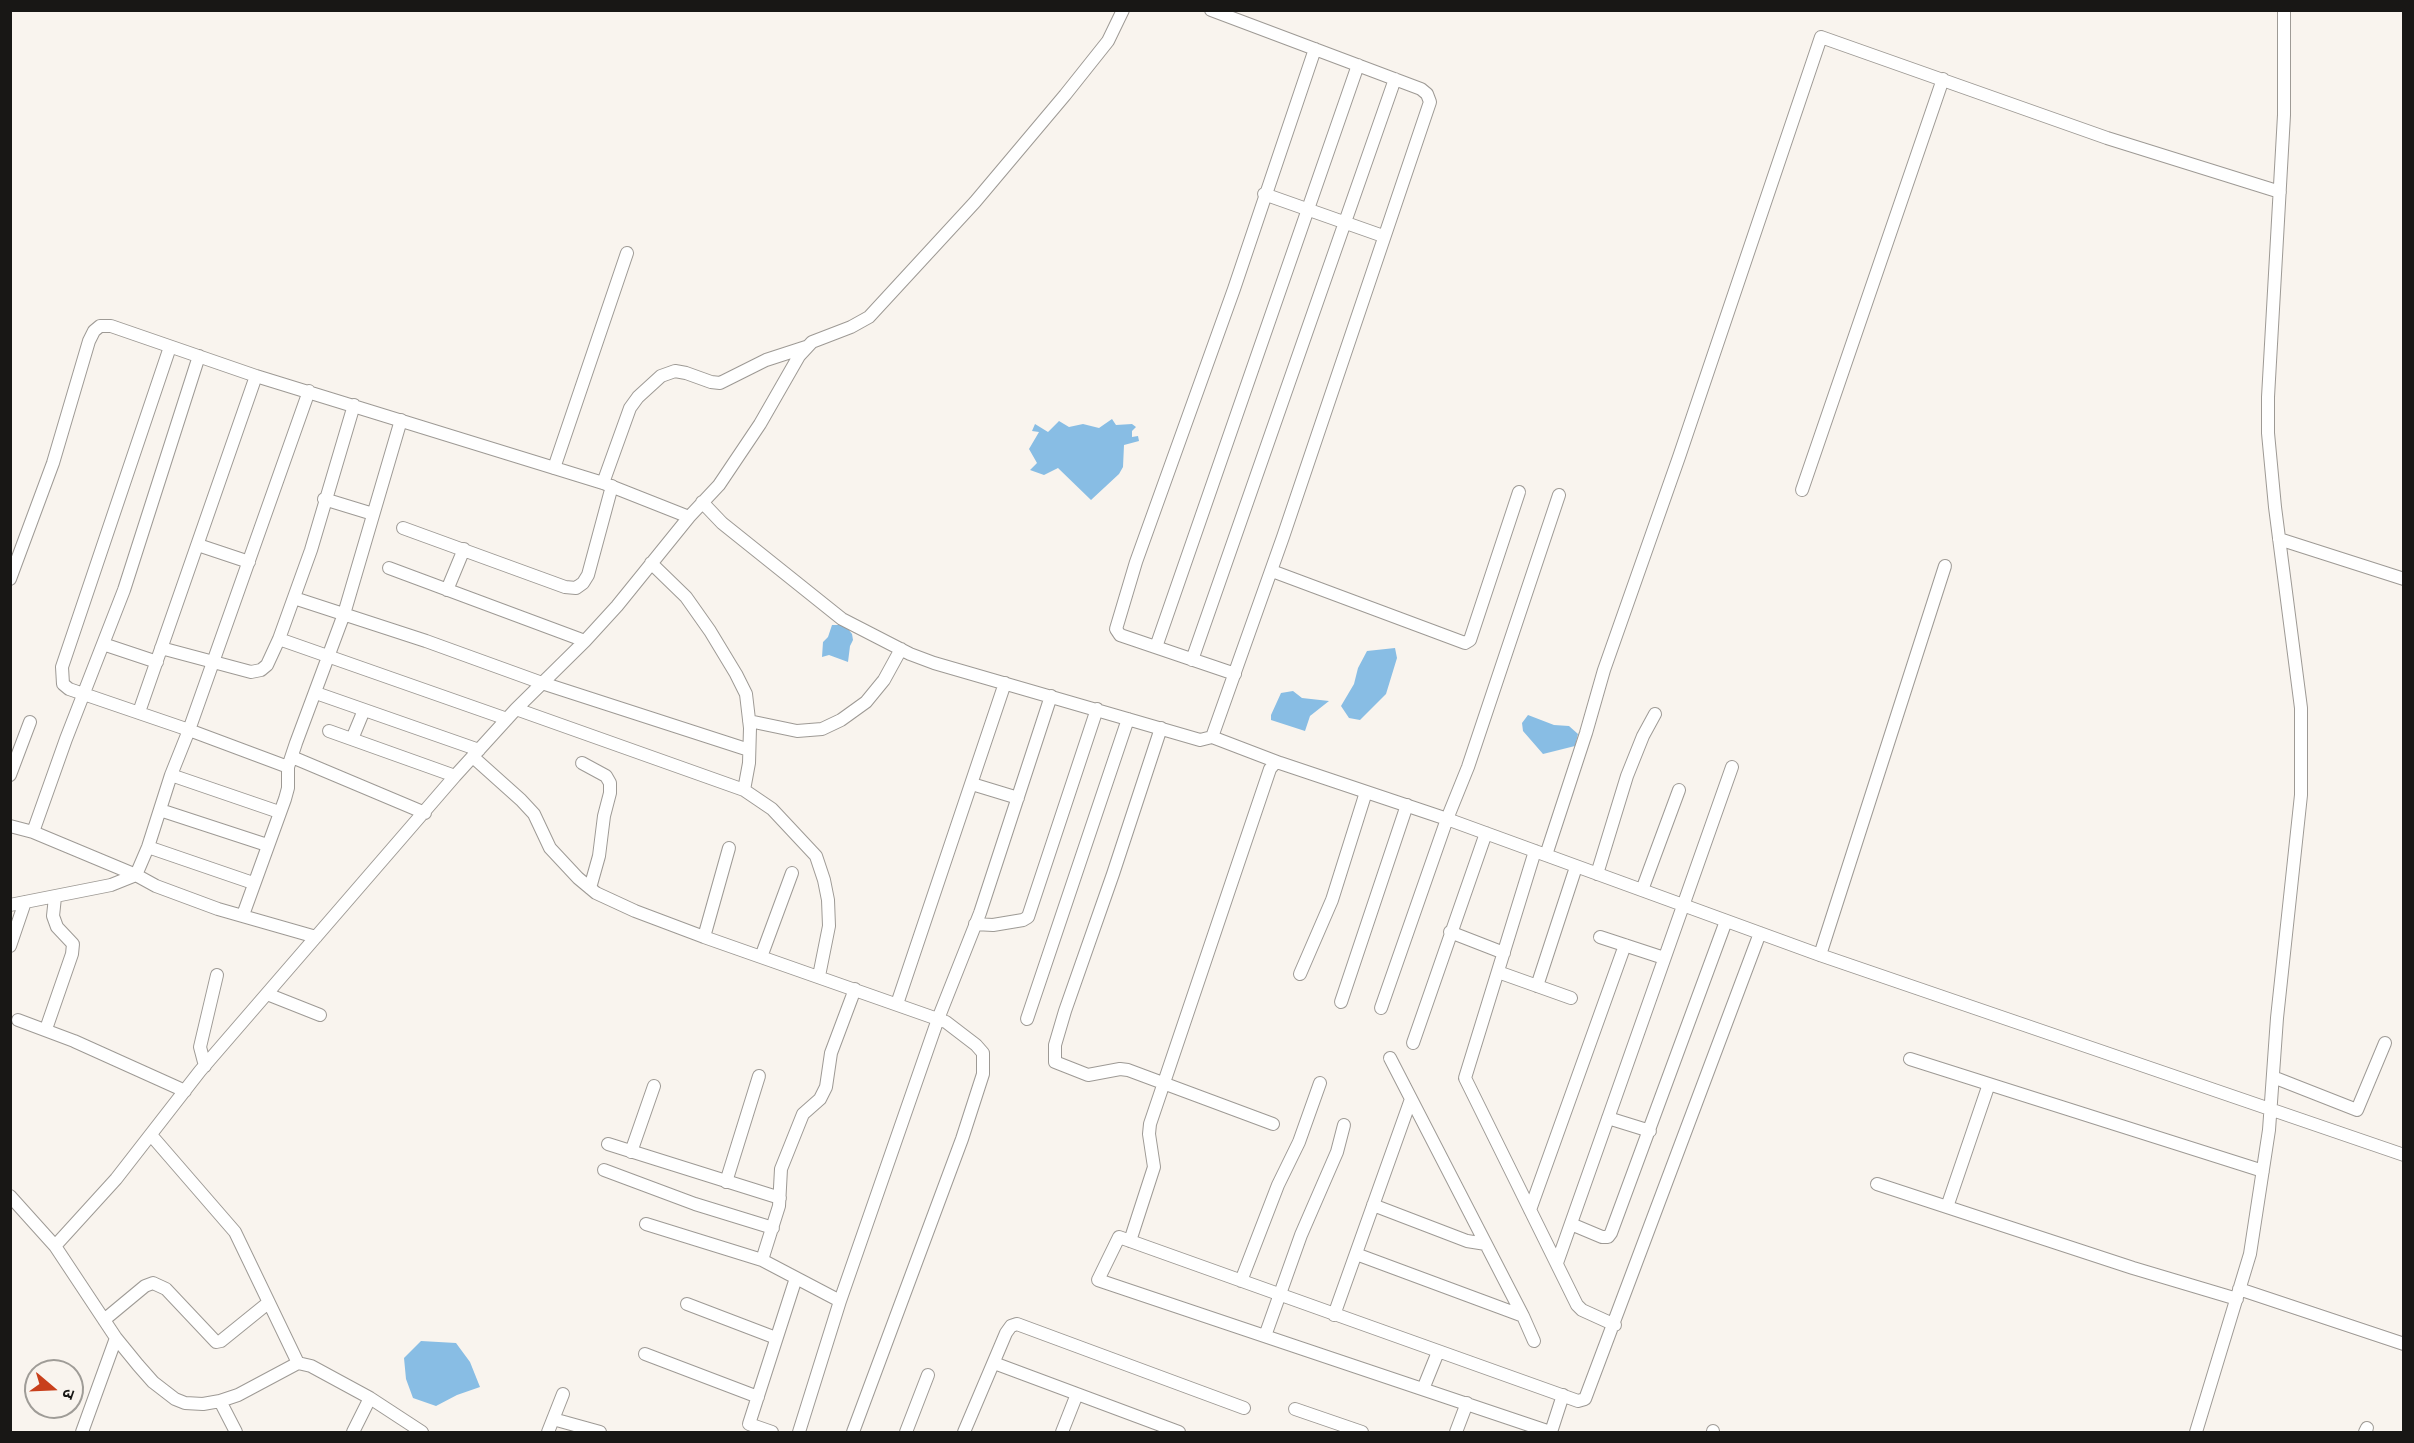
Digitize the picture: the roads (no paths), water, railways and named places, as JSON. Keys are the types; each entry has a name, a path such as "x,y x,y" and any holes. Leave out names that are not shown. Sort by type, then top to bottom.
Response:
{"street":[{"path":"403,528 565,586 576,588 583,583 588,575 607,484 630,408 638,397 661,376 675,371 720,383 766,360 806,347 818,339 851,327 868,317 975,202 1065,95 1108,41 1123,10"},
{"path":"1211,10 1421,89 1427,94 1430,102 1272,571 1212,736"},
{"path":"2196,1432 2250,1254 2269,1130 2279,1000 2301,795 2301,708 2268,433 2268,397 2284,115 2284,10"},
{"path":"1615,1324 1582,1310 1577,1305 1465,1078 1504,953 1577,762 1604,670 1679,457 1821,37 2107,138 2280,192"},
{"path":"1235,674 1120,634 1116,628 1136,562 1234,289 1264,194 1315,49"},
{"path":"1156,647 1358,65"},
{"path":"1192,660 1395,79"},
{"path":"1802,490 1943,79"},
{"path":"1264,194 1383,236"},
{"path":"554,468 627,253"},
{"path":"10,579 53,463 89,341 94,331 100,326 111,326 256,376 607,484 689,517"},
{"path":"170,347 62,667 63,684 69,689 290,762 425,813"},
{"path":"55,1246 116,1179 205,1066 455,776 516,709 585,641 730,471 806,347"},
{"path":"33,832 124,590 199,356"},
{"path":"139,712 256,376"},
{"path":"10,905 123,882 136,875 148,847 171,775 309,391"},
{"path":"162,648 251,672 261,670 267,665 294,598 354,405"},
{"path":"243,915 288,788 290,762 344,614 401,420"},
{"path":"1272,571 1465,643 1470,640 1519,492"},
{"path":"1380,1008 1479,735 1559,495"},
{"path":"324,499 373,514"},
{"path":"702,502 722,523 842,620 934,663 1200,740 1212,736 1280,763 1447,819 1820,955 2403,1155"},
{"path":"2279,539 2403,579"},
{"path":"198,545 249,562"},
{"path":"447,590 464,549"},
{"path":"651,563 686,597 710,631 746,694 749,750 744,790"},
{"path":"1820,955 1946,566"},
{"path":"389,568 585,641"},
{"path":"294,598 426,641 542,683 749,750"},
{"path":"279,639 507,719"},
{"path":"104,644 157,662"},
{"path":"749,721 797,731 822,729 841,720 866,702 884,680 901,649"},
{"path":"897,1004 1005,683"},
{"path":"316,693 476,754 528,807 539,823 550,848 590,888 604,898 704,937 938,1018 963,1034 983,1053 983,1074 962,1138 853,1432"},
{"path":"799,1432 840,1301 938,1018 975,924 1051,696"},
{"path":"516,709 744,790 772,809 816,856 828,900 829,926 819,976"},
{"path":"975,924 993,925 1023,920 1028,916 1096,709"},
{"path":"352,739 364,710"},
{"path":"1597,874 1627,776 1642,736 1655,714"},
{"path":"1027,1019 1128,719"},
{"path":"10,775 30,722"},
{"path":"1161,728 1065,1011 1054,1055 1055,1062 1088,1075 1120,1069 1166,1083 1273,1124"},
{"path":"329,731 455,776"},
{"path":"1130,1241 1154,1167 1149,1134 1150,1124 1166,1083 1270,769 1280,763"},
{"path":"582,764 606,776 610,783 599,856 590,888"},
{"path":"1557,1263 1732,767"},
{"path":"171,775 279,812"},
{"path":"972,784 1018,798"},
{"path":"1642,890 1679,790"},
{"path":"1300,974 1332,900 1366,792"},
{"path":"1341,1002 1407,805"},
{"path":"160,810 267,845"},
{"path":"10,825 33,832 136,875 156,886 218,909 316,937"},
{"path":"1413,1043 1486,833"},
{"path":"148,847 253,883"},
{"path":"704,937 729,848"},
{"path":"1537,986 1576,867"},
{"path":"761,957 792,873"},
{"path":"46,1029 72,954 73,944 57,927 53,916 55,897"},
{"path":"10,946 13,931 25,902"},
{"path":"1571,1224 1602,1237 1608,1237 1650,1131 1726,921"},
{"path":"1450,932 1504,953"},
{"path":"1563,1395 1551,1432 1098,1280 1119,1237 1278,1295 1563,1395 1578,1401 1585,1399 1760,933"},
{"path":"1600,937 1665,958"},
{"path":"1530,1210 1625,945"},
{"path":"1498,972 1571,998"},
{"path":"205,1066 202,1059 201,1041 217,975"},
{"path":"762,1260 780,1198 781,1169 803,1114 820,1099 826,1087 831,1053 855,989"},
{"path":"267,994 320,1015"},
{"path":"18,1020 46,1029 185,1091"},
{"path":"2273,1077 2357,1110 2385,1043"},
{"path":"1390,1058 1534,1341"},
{"path":"1910,1059 2263,1171"},
{"path":"726,1182 759,1076"},
{"path":"1240,1281 1278,1185 1299,1142 1320,1083"},
{"path":"1947,1207 1989,1084"},
{"path":"631,1152 654,1086"},
{"path":"1334,1315 1411,1099"},
{"path":"1608,1118 1650,1131"},
{"path":"1265,1336 1301,1235 1337,1152 1344,1125"},
{"path":"151,1135 235,1232 298,1363"},
{"path":"608,1144 780,1198"},
{"path":"604,1170 695,1204 773,1228"},
{"path":"1877,1184 2133,1268 2238,1294 2403,1344"},
{"path":"10,1196 55,1246 116,1338 153,1382 175,1399 185,1403 203,1404 220,1401 238,1395 298,1363 310,1366 370,1398 414,1430"},
{"path":"1373,1205 1467,1241 1486,1244"},
{"path":"646,1224 762,1260 840,1301"},
{"path":"1356,1254 1523,1316"},
{"path":"772,1432 749,1424 796,1278"},
{"path":"104,1320 145,1286 153,1283 166,1289 216,1342 221,1341 268,1303"},
{"path":"687,1304 776,1338"},
{"path":"964,1432 1006,1333 1011,1326 1017,1324 1244,1408"},
{"path":"82,1432 116,1338"},
{"path":"1423,1389 1438,1352"},
{"path":"645,1354 758,1397"},
{"path":"994,1363 1179,1432"},
{"path":"906,1432 928,1375"},
{"path":"548,1432 563,1394"},
{"path":"1062,1432 1077,1395"},
{"path":"353,1432 370,1398"},
{"path":"220,1401 236,1432"},
{"path":"1456,1432 1467,1403"},
{"path":"1295,1409 1362,1432"},
{"path":"553,1419 600,1432"}],"water":[{"path":"1112,419 1116,425 1132,424 1136,427 1132,431 1132,437 1138,436 1139,441 1124,445 1123,467 1119,474 1091,500 1058,468 1044,475 1030,470 1037,463 1029,449 1039,432 1032,431 1035,424 1048,432 1059,421 1069,427 1083,424 1099,428"},
{"path":"832,625 845,625 852,634 853,640 848,662 829,655 822,657 823,642 828,637"},
{"path":"1395,648 1397,658 1386,694 1360,720 1349,718 1341,706 1354,684 1358,668 1367,651"},
{"path":"1293,691 1302,698 1329,701 1310,716 1305,731 1271,720 1281,693"},
{"path":"1528,715 1554,725 1569,726 1578,734 1575,746 1543,754 1523,731 1522,723"},
{"path":"421,1341 456,1343 470,1362 480,1387 436,1406 413,1398 406,1379 404,1358"}]}
